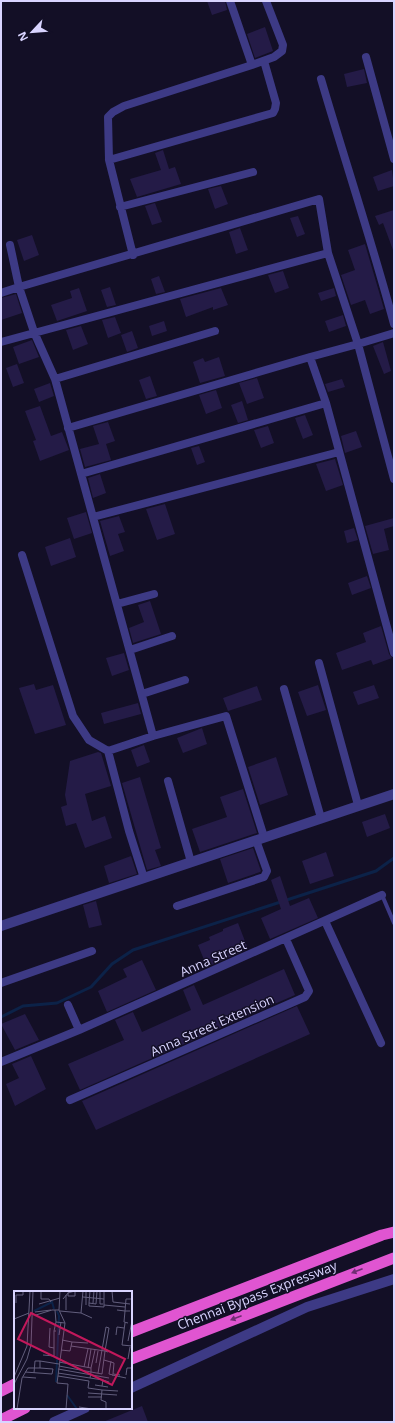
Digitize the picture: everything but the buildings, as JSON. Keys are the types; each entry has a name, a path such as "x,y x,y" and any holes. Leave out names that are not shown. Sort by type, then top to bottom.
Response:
{"highway":[{"name":"Chennai Bypass Expressway","path":"132,1332 382,1235 394,1232"},
{"name":"Chennai Bypass Expressway","path":"132,1359 394,1258"},
{"path":"1,1391 14,1384"},
{"path":"1,1420 23,1409"}],"street":[{"path":"230,1 252,65"},
{"path":"133,255 109,160 108,117 113,112 124,106 279,55 282,51 283,45 266,1"},
{"path":"366,57 392,147 394,159"},
{"path":"109,160 273,113 276,103 264,61"},
{"path":"321,79 345,163 369,234 394,324"},
{"path":"120,207 254,172"},
{"path":"1,292 319,200 328,253 358,344 394,479"},
{"path":"10,246 19,287 34,332 55,379 153,736"},
{"path":"1,342 328,253"},
{"path":"55,379 215,331"},
{"path":"68,428 394,333"},
{"path":"310,357 326,404 394,653"},
{"path":"81,474 326,404"},
{"path":"93,517 339,452"},
{"path":"22,555 73,716 82,732 89,740 108,751 129,832 144,878"},
{"path":"117,604 154,594"},
{"path":"130,650 172,636"},
{"path":"319,663 358,806"},
{"path":"142,694 185,680"},
{"path":"284,689 321,818"},
{"path":"108,751 153,736 226,716 260,839 267,871 264,877 177,906"},
{"path":"168,781 191,862"},
{"path":"1,926 394,794"},
{"name":"Anna Street","path":"1,1062 79,1030 382,895"},
{"path":"325,921 381,1043"},
{"name":"Anna Street Extension","path":"70,1100 305,997 309,991 286,939"},
{"path":"1,983 92,951"},
{"path":"68,1005 79,1030"},
{"path":"132,1388 306,1307 394,1279"},
{"path":"54,1422 83,1409"}],"lane":[{"path":"382,895 394,923"}],"waterway":[{"path":"1,1017 23,1006 57,1003 91,987 112,964 133,950 376,871 394,858"}]}
